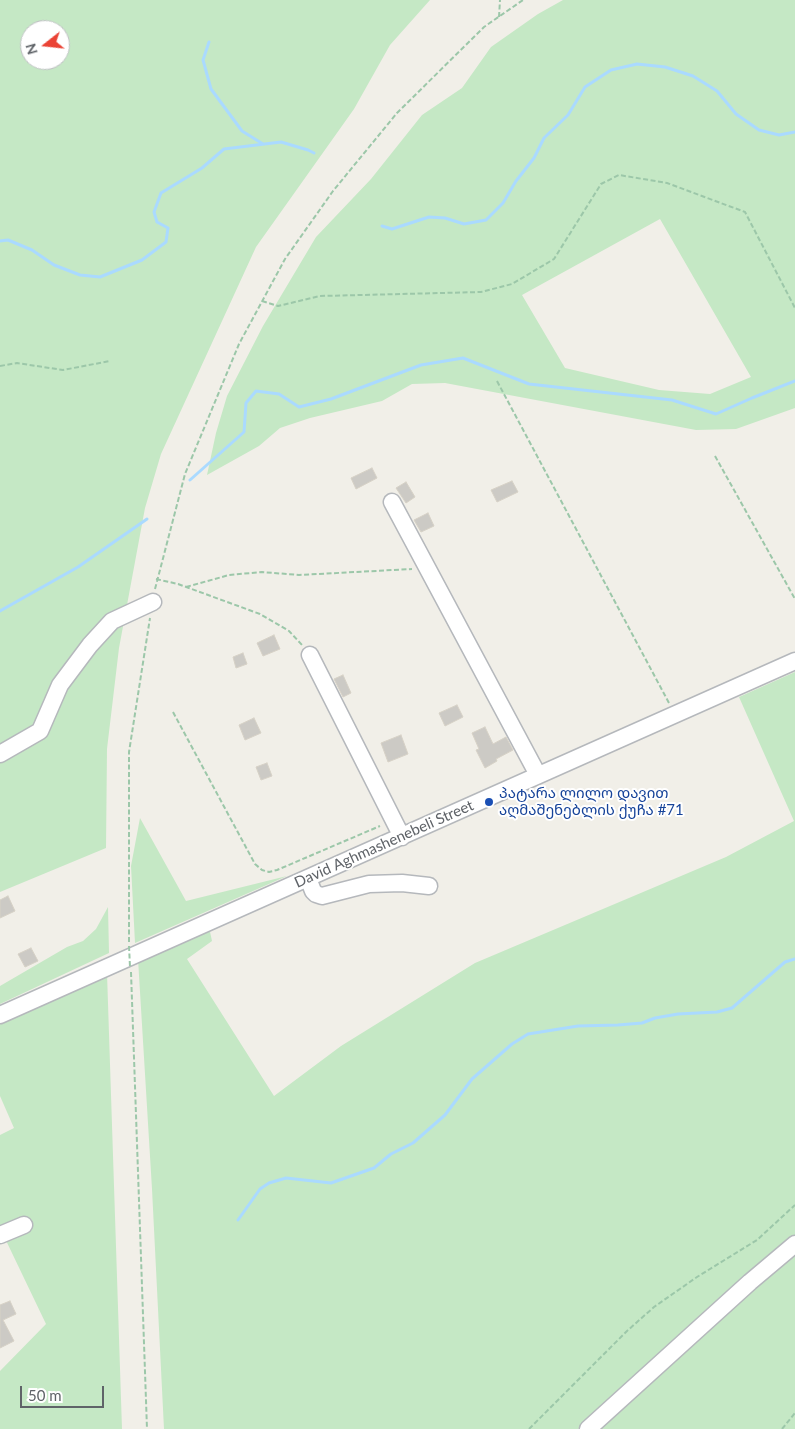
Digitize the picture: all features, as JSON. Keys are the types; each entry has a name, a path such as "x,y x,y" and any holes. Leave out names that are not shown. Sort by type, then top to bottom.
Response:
{"street":[{"path":"392,502 538,775"},
{"path":"0,754 40,731 60,685 90,645 112,621 152,602"},
{"path":"310,655 402,836"},
{"name":"David Aghmashenebeli Street","path":"0,1015 795,661"},
{"path":"308,878 313,891 322,896 369,884 402,883 429,886"},
{"path":"0,1235 24,1225"},
{"path":"588,1429 795,1244"}],"path":[{"path":"499,17 500,0"},
{"path":"147,1429 129,946 129,752 156,579 184,474 239,344 285,259 333,191 397,113 484,28 523,0"},
{"path":"262,301 278,306 320,296 481,292 512,284 554,259 601,184 619,175 667,183 745,212 795,308"},
{"path":"0,366 17,363 63,370 110,361"},
{"path":"497,381 675,714"},
{"path":"715,456 795,599"},
{"path":"186,587 229,575 262,572 299,575 387,571 404,568 428,570"},
{"path":"156,579 186,587 260,614 289,631 310,655"},
{"path":"173,712 254,864 262,870 269,872 277,870 394,820"},
{"path":"529,1429 627,1331 654,1307 697,1277 758,1240 795,1205"},
{"path":"782,1429 795,1413"}],"green space":[{"path":"0,0 430,0 390,45 354,109 256,247 161,454 145,508 119,648 107,749 106,848 0,892"},
{"path":"563,0 795,0 795,408 736,429 696,430 445,383 412,384 382,401 310,418 280,428 259,446 207,475 216,433 227,396 263,326 316,237 371,179 422,115 462,88 491,47 538,14","holes":["660,219 751,377 710,394 659,390 565,368 522,295"]},
{"path":"795,672 795,1236 720,1299 578,1429 164,1429 138,959 209,927 212,941 187,959 274,1096 341,1046 475,963 726,857 794,821 739,697"},
{"path":"140,818 186,901 287,876 135,943 131,866"},
{"path":"108,907 109,953 0,1004 0,986 67,947 83,941 96,929"},
{"path":"107,973 122,1429 0,1429 0,1371 46,1324 0,1228 0,1135 14,1128 0,1096 0,1022"},
{"path":"795,1248 795,1429 595,1429"}],"building":[{"path":"372,468 377,478 356,489 351,478"},
{"path":"512,481 518,492 497,502 491,490"},
{"path":"406,482 415,497 406,503 396,488"},
{"path":"428,513 434,526 421,532 414,520"},
{"path":"274,635 280,649 263,656 257,643"},
{"path":"243,653 247,664 236,668 233,657"},
{"path":"343,675 351,693 343,697 334,679"},
{"path":"457,705 463,717 445,726 439,713"},
{"path":"254,718 261,733 245,740 239,725"},
{"path":"485,727 493,744 506,737 513,750 496,759 497,761 485,768 476,750 479,749 472,733"},
{"path":"401,735 408,754 388,762 381,743"},
{"path":"267,763 272,776 261,780 256,767"},
{"path":"8,896 15,911 0,918 0,900"},
{"path":"31,948 38,961 25,967 18,954"},
{"path":"10,1301 16,1314 3,1320 14,1341 0,1348 0,1305"}],"waterway":[{"path":"209,42 203,60 211,89 242,131 263,144"},
{"path":"382,226 392,229 429,217 445,218 464,224 486,220 503,203 516,181 534,158 544,138 568,115 585,87 611,70 637,64 665,67 693,76 717,91 736,114 759,130 779,135 795,132"},
{"path":"0,241 8,240 32,250 54,265 80,275 100,277 142,260 166,242 168,228 157,222 154,212 161,193 202,168 224,149 281,142 314,153"},
{"path":"190,480 244,432 246,403 256,391 279,394 299,407 331,399 421,365 463,358 529,384 672,400 716,414 795,381"},
{"path":"0,611 78,567 147,519"},
{"path":"238,1220 260,1189 269,1183 286,1178 331,1183 374,1168 391,1154 413,1143 445,1115 472,1079 512,1044 528,1034 578,1026 642,1023 655,1018 678,1014 717,1012 732,1008 785,962 795,959"}],"place":[{"name":"პატარა ლილო დავით აღმაშენებლის ქუჩა #71","path":"489,802"}]}
